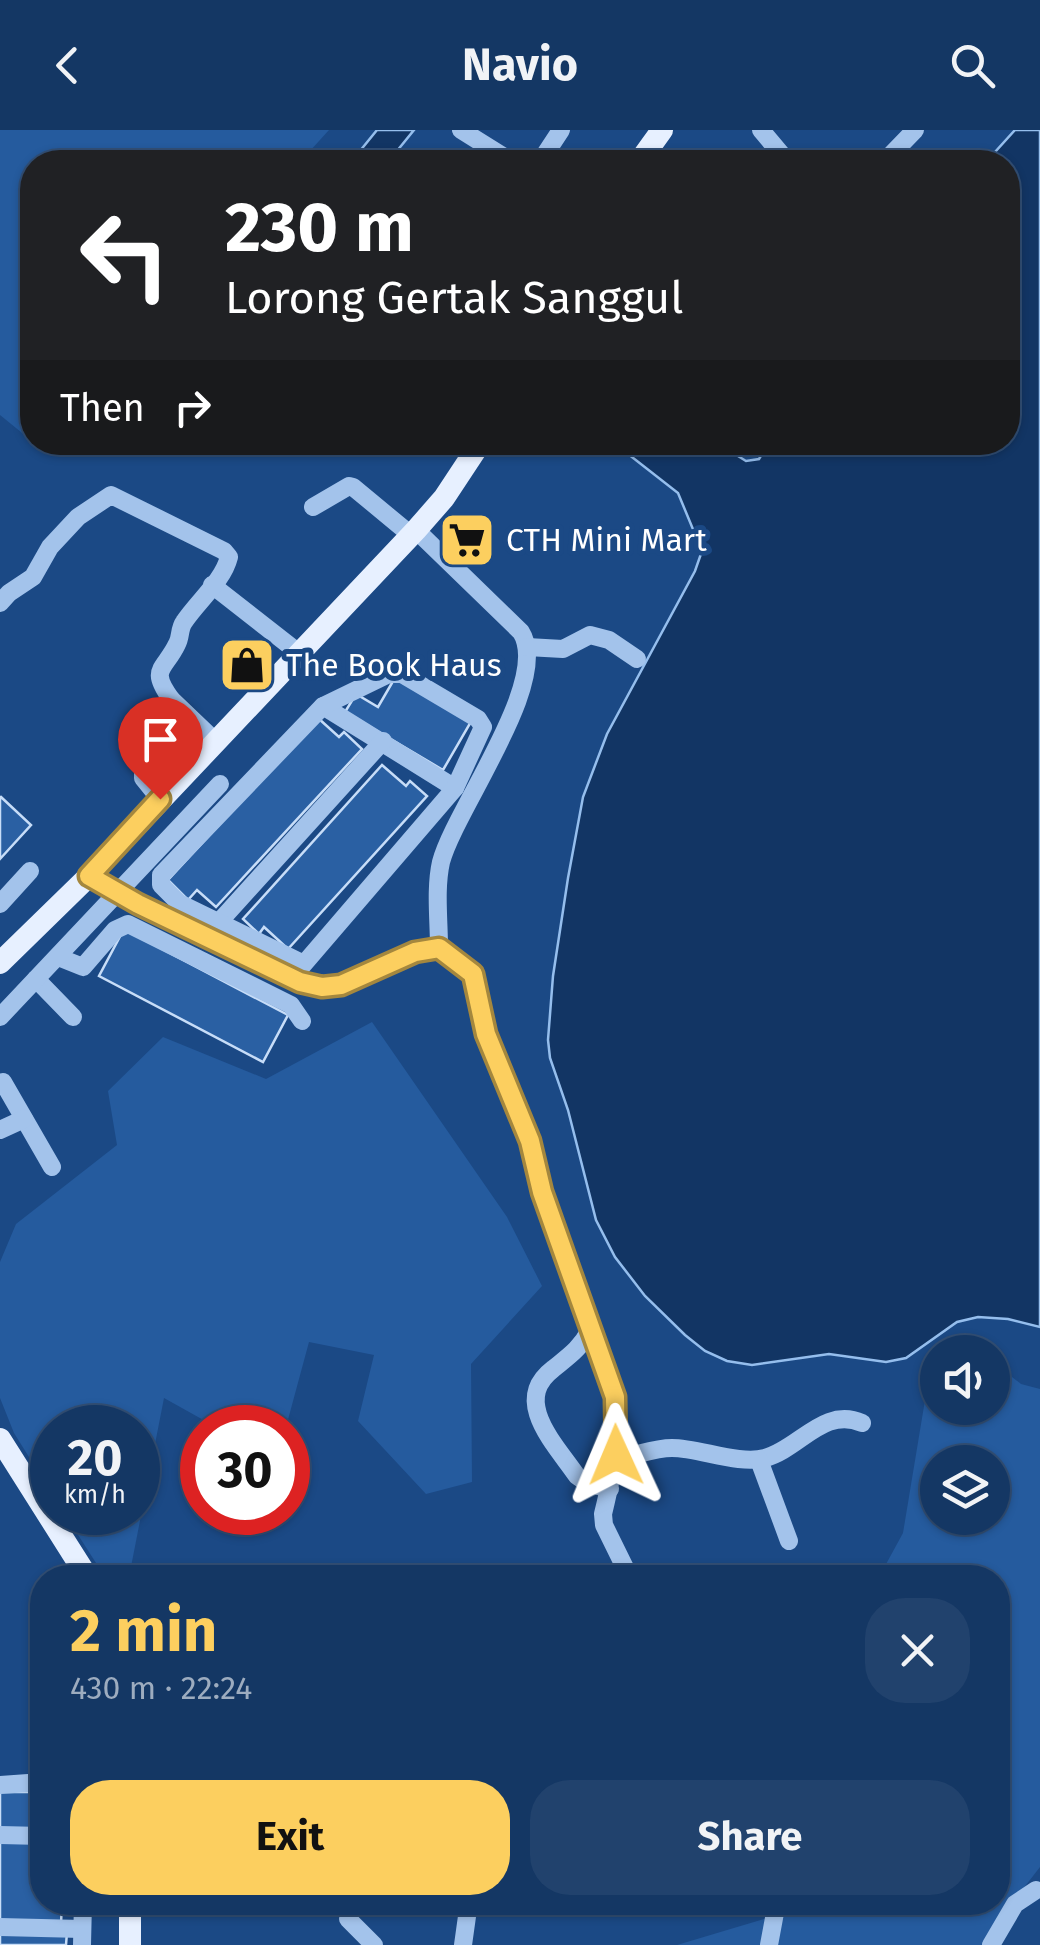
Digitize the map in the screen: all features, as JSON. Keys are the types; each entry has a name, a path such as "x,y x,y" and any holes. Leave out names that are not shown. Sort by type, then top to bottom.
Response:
{"main road":[{"path":"0,963 89,876 413,533 444,498 472,455"},
{"path":"0,1439 80,1565"},
{"path":"130,1915 130,1945"}],"street":[{"path":"461,130 493,150"},
{"path":"761,130 778,150"},
{"path":"896,150 915,130"},
{"path":"313,507 348,486 353,487 413,533 520,632 528,648 519,698 509,723 442,860 438,888 439,948 476,980 486,1034 530,1141 542,1192 615,1397 618,1444 604,1525 624,1565"},
{"path":"0,603 9,592 33,578 50,547 78,517 111,495 224,551 228,560 185,620 179,642 160,667 161,686 215,741"},
{"path":"212,586 299,653"},
{"path":"528,648 564,649 590,634 609,640 637,659"},
{"path":"58,957 83,967 115,930 128,924 296,1012 298,975 455,788 483,727 478,719 396,673 323,706 161,875 161,886 212,929"},
{"path":"160,799 142,778 139,737 171,699"},
{"path":"323,706 455,788"},
{"path":"212,929 383,741"},
{"path":"0,1017 220,784"},
{"path":"0,904 30,871"},
{"path":"89,876 117,892 212,929 322,987 341,985 415,952 439,948"},
{"path":"36,980 73,1017"},
{"path":"3,1082 52,1167"},
{"path":"0,1130 24,1120"},
{"path":"590,1330 575,1353 542,1378 536,1386 534,1401 536,1414 577,1476 586,1483 610,1489"},
{"path":"618,1444 634,1455 673,1448 759,1460 831,1420 852,1418 862,1423"},
{"path":"759,1460 790,1541"},
{"path":"0,1785 30,1783"},
{"path":"0,1835 30,1836"},
{"path":"1010,1913 1015,1904 1036,1890"},
{"path":"463,1945 467,1915"},
{"path":"769,1945 775,1915"},
{"path":"991,1945 1009,1915"},
{"path":"348,1919 374,1945"},
{"path":"0,1927 82,1937"}],"shaded area":[{"path":"0,130 329,130 311,150 20,150 20,431 0,415"},
{"path":"377,130 414,130 398,150 361,150"},
{"path":"1015,130 1040,130 1040,1327 978,1317 957,1322 939,1335 920,1335 920,1348 906,1358 886,1362 829,1354 752,1365 727,1361 705,1351 685,1335 645,1296 615,1257 596,1220 548,1040 553,976 583,797 607,734 695,571 702,551 678,493 629,455 736,455 746,461 762,455 1020,455 1020,150 997,150"},
{"path":"372,1022 507,1217 542,1286 471,1364 472,1482 426,1494 358,1421 374,1355 309,1342 292,1405 180,1407 164,1398 160,1418 160,1405 30,1405 30,1459 0,1398 0,1262 16,1224 117,1145 108,1091 163,1037 266,1079"},
{"path":"1010,1375 1021,1384 1040,1389 1040,1867 1010,1909 1010,1565 886,1565 903,1533 921,1425 1010,1425"},
{"path":"78,1535 137,1535 131,1565 97,1565"},
{"path":"777,1915 1007,1915 989,1945 677,1945"}],"building":[{"path":"396,676 472,720 443,770 345,712 356,694 378,707"},
{"path":"318,718 339,737 344,732 362,749 216,907 197,890 188,900 168,880"},
{"path":"382,765 406,786 410,781 427,796 288,949 264,927 259,934 243,919"},
{"path":"0,798 31,825 0,859"},
{"path":"124,929 288,1015 263,1062 99,976"},
{"path":"0,1792 30,1792 30,1829 0,1829"},
{"path":"0,1838 30,1839 30,1915 61,1915 61,1924 0,1922"},
{"path":"0,1930 67,1932 66,1945 0,1945"}],"place":[{"name":"CTH Mini Mart","path":"467,540"},
{"name":"The Book Haus","path":"247,665"}],"route":[{"path":"160,799 89,876 138,904 300,982 322,987 341,985 415,952 439,948 473,974 486,1034 530,1141 542,1192 615,1397 616,1455"}]}
